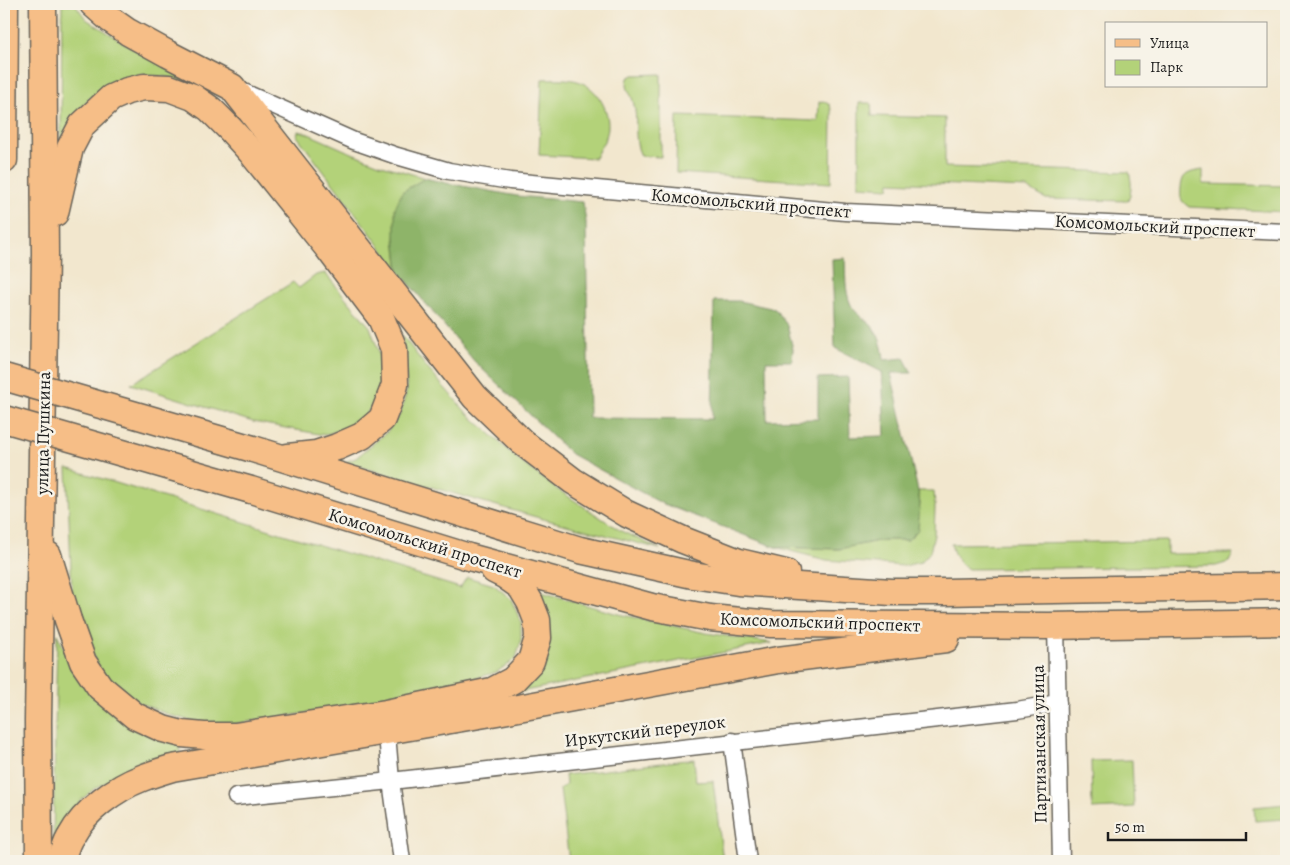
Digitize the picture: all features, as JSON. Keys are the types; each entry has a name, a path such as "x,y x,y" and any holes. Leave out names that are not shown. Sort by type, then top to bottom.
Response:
{"main road":[{"path":"4,160 5,4"},
{"name":"улица Пушкина","path":"39,861 38,721 45,254 43,4"},
{"path":"93,4 128,32 232,87 475,398 522,442 573,481 628,514 683,540 739,562 816,581 892,592"},
{"path":"45,254 70,148 82,125 111,98 127,91 144,87 169,88 193,97 210,109 251,152 328,248 381,318 394,349 395,385 382,419 362,436 337,447 316,454 282,458"},
{"name":"Комсомольский проспект","path":"4,376 282,458 580,550 693,575 738,582 892,592 1286,586"},
{"name":"Комсомольский проспект","path":"4,418 251,490 469,557 652,606 710,618 771,624 1053,626 1286,622"},
{"path":"41,534 83,662 100,687 135,716 163,729 182,734 236,736 496,712 778,660 1053,626"},
{"path":"61,861 70,836 86,815 116,792 141,778 172,768 386,721 492,691 513,680 531,661 538,638 537,620 530,602 521,587 504,575 469,557"}],"street":[{"name":"Комсомольский проспект","path":"232,87 354,140 398,156 449,171 510,181 845,212 1286,232"},
{"name":"Партизанская улица","path":"1053,626 1058,703 1061,861"},
{"name":"Иркутский переулок","path":"236,797 1018,710 1058,703"},
{"path":"386,721 391,781 402,861"},
{"path":"732,741 748,861"}],"green space":[{"path":"62,4 75,4 86,19 139,52 189,78 187,82 141,74 118,80 90,98 74,116 61,140"},
{"path":"661,74 661,157 641,156 636,136 635,108 627,82 628,78 633,75"},
{"path":"542,79 565,79 582,83 589,87 602,101 608,119 608,128 606,137 595,158 539,155"},
{"path":"823,101 830,105 832,114 831,183 676,173 677,116 818,121 819,102"},
{"path":"859,103 871,103 872,116 945,118 945,167 1129,172 1131,187 1128,201 1046,199 1027,188 890,182 889,188 859,186"},
{"path":"298,131 382,165 425,178 402,192 395,238 399,272 297,136"},
{"path":"1203,170 1203,184 1286,186 1286,212 1189,207 1181,198 1183,179 1190,173"},
{"path":"425,178 517,196 583,202 586,222 589,418 712,419 714,301 739,301 775,309 787,325 793,349 792,361 766,361 767,420 818,419 818,378 848,377 850,437 885,436 882,372 835,348 832,259 845,258 846,287 851,305 876,332 882,345 884,360 904,358 912,373 891,373 918,491 920,504 918,530 908,540 883,540 839,549 775,547 661,503 571,454 475,362 399,272 395,238 395,208 402,192"},
{"path":"325,273 370,327 380,355 381,383 374,403 364,417 347,428 324,435 253,422 131,384 293,282 299,288 316,275"},
{"path":"402,335 427,368 466,412 521,462 557,489 621,531 660,549 543,519 344,462 356,458 387,432 400,414 407,390"},
{"path":"67,468 460,588 467,577 494,585 511,599 521,622 521,641 516,658 497,672 453,685 334,709 212,727 170,715 137,702 107,681 88,647 72,594"},
{"path":"918,491 934,491 935,508 934,535 930,552 921,562 904,566 826,560 775,547 839,549 883,540 908,540 920,504"},
{"path":"1167,541 1167,554 1233,553 1229,562 1216,566 968,569 957,558 951,544"},
{"path":"534,590 618,614 706,633 772,643 509,694 525,681"},
{"path":"57,634 69,658 180,743 180,753 144,763 95,788 81,800 62,825 53,842"},
{"path":"694,759 696,782 713,781 723,861 569,861 560,789 566,785 565,775"},
{"path":"1132,760 1134,807 1092,809 1091,761"},
{"path":"1286,804 1286,819 1255,821 1254,807"}]}
